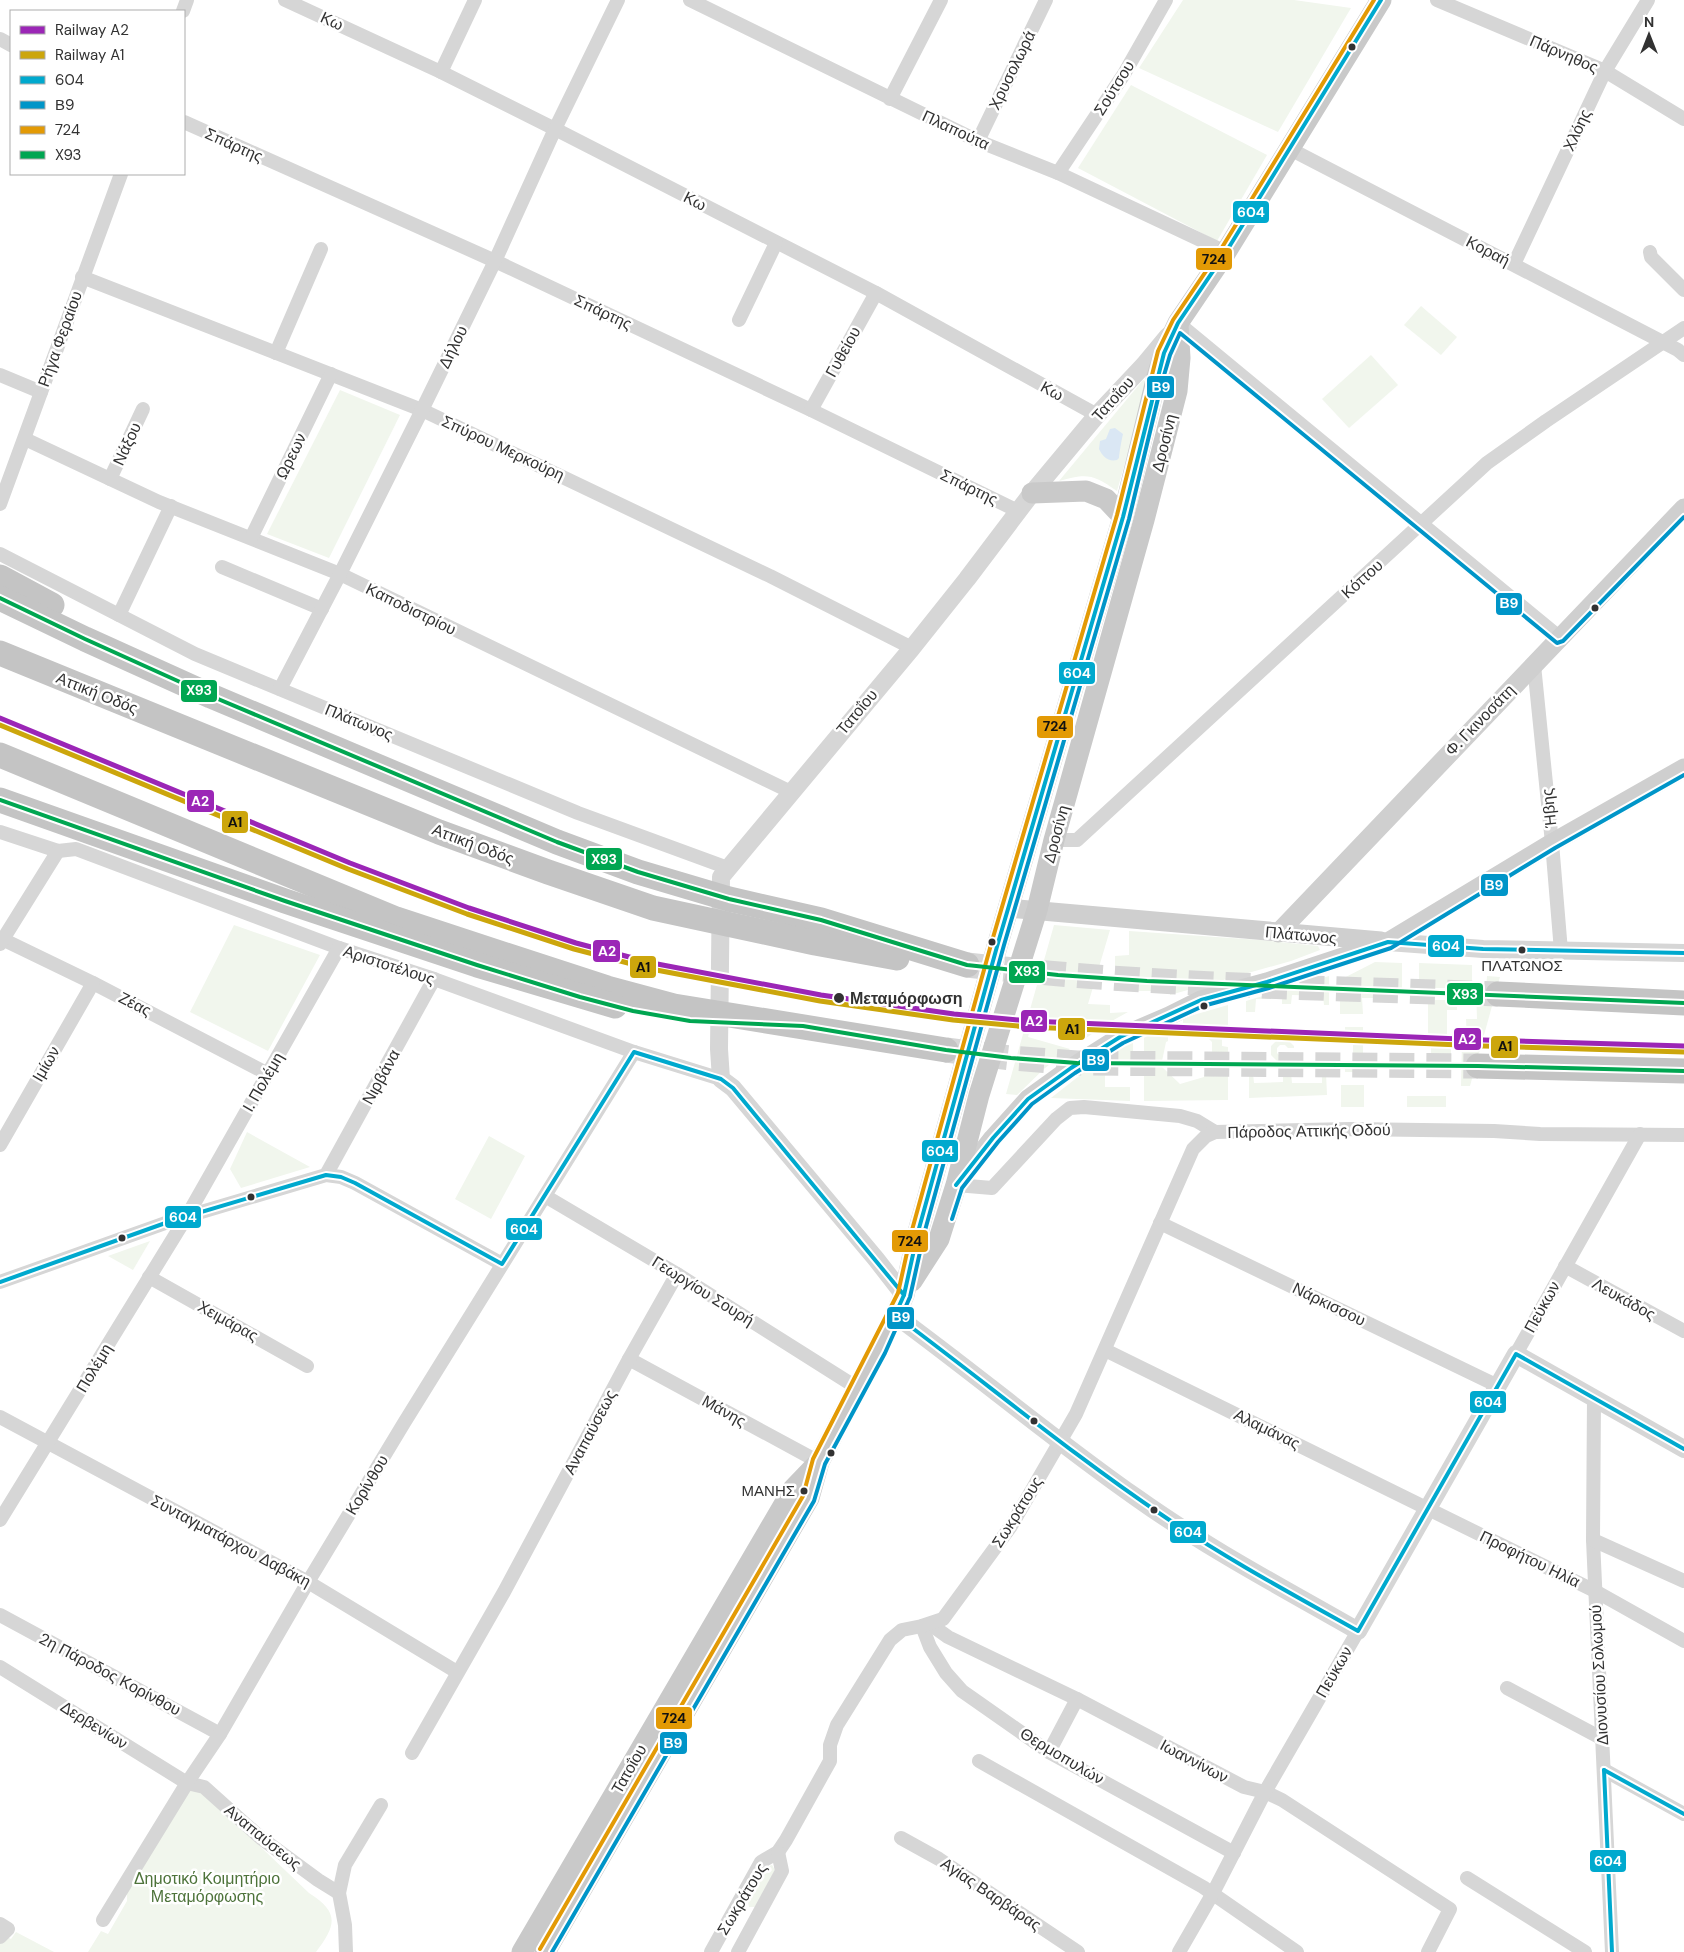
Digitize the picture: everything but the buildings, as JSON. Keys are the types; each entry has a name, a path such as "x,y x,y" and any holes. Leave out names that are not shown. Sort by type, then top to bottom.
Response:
{"highway":[{"path":"0,577 117,641 211,696"},
{"path":"0,598 211,696"},
{"name":"Αττική Οδός","path":"0,653 439,832 653,908 815,943 899,958 967,965 820,920 729,899 638,872 556,842 211,696"},
{"path":"0,755 396,918 607,988 674,1006 946,1050"},
{"path":"0,800 294,904 477,966 580,997 633,1011 690,1021 803,1026"},
{"path":"1498,994 1684,1003"},
{"path":"1478,1066 1684,1071"}],"main road":[{"name":"Τατοΐου","path":"1178,323 1226,252 1381,0"},
{"name":"Δροσίνη","path":"904,1295 918,1232 1007,913 1123,517 1156,380 1164,353 1178,323"},
{"name":"Δροσίνη","path":"904,1295 940,1239 979,1095 1036,914 1054,840 1144,520 1177,391 1180,358 1178,323"},
{"path":"1032,493 1086,491 1106,499 1123,517"},
{"name":"Φ. Γκινοσάτη","path":"1278,933 1684,508"},
{"path":"956,1185 993,1138 1028,1099 1071,1068 1120,1037 1169,1016 1200,1000 1267,982 1388,942 1552,843 1684,768"},
{"name":"Πλάτωνος","path":"1007,913 1388,942"},
{"name":"Τατοΐου","path":"545,1952 809,1498 819,1462 859,1389 904,1295"},
{"name":"Τατοΐου","path":"522,1952 793,1489 819,1462"}],"street":[{"name":"Κω","path":"285,0 441,72 876,293 1097,415"},
{"path":"441,72 476,0"},
{"name":"Δήλου","path":"280,689 340,574 495,262 555,129 618,0"},
{"name":"Πλαπούτα","path":"690,0 978,141 1058,173 1226,252"},
{"path":"890,99 941,0"},
{"name":"Χρυσολωρά","path":"978,141 1046,0"},
{"name":"Σούτσου","path":"1058,173 1124,74 1166,0"},
{"name":"Πάρνηθος","path":"1438,0 1604,71 1684,119"},
{"name":"Χλόης","path":"1514,264 1604,71 1648,0"},
{"name":"Σπάρτης","path":"185,122 495,262 811,410 1018,511"},
{"name":"Κοραή","path":"1290,149 1514,264 1663,342 1684,355"},
{"name":"Ρήγα Φεραίου","path":"2,494 25,439 82,277 121,175"},
{"path":"739,320 776,243"},
{"path":"276,353 321,249"},
{"path":"1650,252 1651,257 1684,290"},
{"name":"Σπύρου Μερκούρη","path":"82,277 422,410 770,576 912,648"},
{"name":"Γυθείου","path":"811,410 876,293"},
{"path":"1178,323 1559,637"},
{"name":"Τατοΐου","path":"724,872 912,648 1032,493 1097,415 1144,365 1178,323"},
{"name":"Κόττου","path":"1054,840 1077,840 1487,463 1684,328"},
{"name":"Ωρεων","path":"251,538 331,374"},
{"path":"0,375 41,392"},
{"name":"Νάξου","path":"110,479 143,409"},
{"name":"Καποδιστρίου","path":"25,439 171,506 340,574 792,792"},
{"path":"119,615 171,506"},
{"name":"Πλάτωνος","path":"0,554 195,654 724,872"},
{"path":"222,567 322,609"},
{"name":"Ήβης","path":"1534,665 1561,951"},
{"name":"Αριστοτέλους","path":"0,832 58,851 76,849 339,948 434,979 634,1052 721,1078"},
{"path":"1,941 58,851"},
{"path":"724,872 719,1049 721,1078 733,1088 904,1295"},
{"name":"Ζέας","path":"1,941 93,983 268,1074"},
{"name":"Πλάτωνος","path":"1388,942 1483,949 1684,953"},
{"name":"Ι. Πολέμη","path":"187,1216 339,948"},
{"name":"Νιρβάνα","path":"326,1175 434,979"},
{"name":"Ιμίων","path":"0,1145 93,983"},
{"name":"Κορίνθου","path":"103,1920 187,1782 220,1734 308,1582 634,1052"},
{"name":"Πάροδος Αττικής Οδού","path":"956,1185 992,1188 1056,1118 1070,1108 1084,1107 1180,1116 1197,1121 1215,1132 1350,1129 1494,1131 1540,1134 1640,1134"},
{"name":"Σωκράτους","path":"711,1952 761,1862 778,1852 830,1761 830,1745 837,1725 890,1640 902,1630 943,1619 1011,1526 1076,1414 1193,1149 1206,1136 1215,1132"},
{"path":"1640,1134 1684,1135"},
{"name":"Πεύκων","path":"1179,1952 1213,1893 1265,1792 1640,1134"},
{"path":"0,1282 187,1216 326,1175 341,1177 355,1183 502,1264"},
{"name":"Γεωργίου Σουρή","path":"545,1196 677,1274 859,1389"},
{"name":"Πολέμη","path":"0,1520 187,1216"},
{"name":"Νάρκισσου","path":"1160,1223 1498,1386"},
{"name":"Λευκάδος","path":"1565,1266 1684,1331"},
{"name":"Αναπαύσεως","path":"412,1753 504,1592 629,1359 677,1274"},
{"name":"Χειμάρας","path":"149,1277 307,1366"},
{"path":"896,1315 953,1357 1060,1442 1138,1499 1207,1545 1358,1631"},
{"name":"Αλαμάνας","path":"1105,1350 1428,1508"},
{"path":"1516,1354 1684,1449"},
{"name":"Μάνης","path":"629,1359 819,1462"},
{"name":"Διονυσίου Σολωμού","path":"1594,1398 1593,1540 1612,1952"},
{"name":"Συνταγματάρχου Δαβάκη","path":"0,1417 308,1582 457,1672"},
{"name":"Προφήτου Ηλία","path":"1428,1508 1595,1591 1684,1641"},
{"path":"1593,1540 1684,1581"},
{"name":"2η Πάροδος Κορίνθου","path":"0,1615 220,1734"},
{"name":"Ιωαννίνων","path":"926,1625 1078,1699 1244,1787 1265,1792 1282,1800 1450,1909 1428,1952"},
{"name":"Θερμοπυλών","path":"926,1625 934,1654 946,1673 962,1691 1049,1752 1234,1853"},
{"name":"Δερβενίων","path":"0,1667 187,1782"},
{"path":"1507,1688 1603,1739"},
{"path":"1049,1752 1078,1699"},
{"path":"979,1761 1213,1893 1298,1952"},
{"path":"1604,1770 1684,1814"},
{"name":"Αναπαύσεως","path":"187,1782 204,1788 261,1838 339,1893"},
{"path":"346,1952 345,1925 339,1893 345,1864 381,1805"},
{"name":"Αγίας Βαρβάρας","path":"901,1838 939,1859 1078,1952"},
{"name":"Σωκράτους","path":"738,1952 782,1871 778,1852"},
{"path":"1467,1878 1585,1952"},
{"path":"728,1921 750,1932"}],"green space":[{"path":"1183,0 1294,0 1351,8 1278,132 1139,68"},
{"path":"1131,85 1267,155 1217,241 1078,168"},
{"path":"1421,306 1457,337 1441,355 1404,325"},
{"path":"1371,355 1398,385 1349,428 1322,399"},
{"path":"1143,380 1148,382 1117,491 1102,481 1090,477 1083,476 1059,481"},
{"path":"340,390 400,415 329,558 267,534"},
{"path":"234,925 320,955 268,1051 190,1012"},
{"path":"1054,925 1110,930 1088,1004 1110,1005 1110,1013 1128,1012 1083,1040 1031,1026 1028,1037 1070,1049 1045,1068 1017,1095 1006,1094"},
{"path":"1129,931 1260,940 1318,946 1320,950 1291,961 1170,995 1169,979 1154,979 1154,991 1115,991 1115,956 1129,955"},
{"path":"1375,962 1402,963 1402,988 1374,988 1373,998 1362,998 1363,1014 1340,1014 1340,980"},
{"path":"1419,963 1472,965 1472,988 1419,988"},
{"path":"1329,976 1329,1005 1324,1005 1323,996 1292,995 1291,1004 1282,1004 1282,999 1256,999 1255,1012 1246,1012 1246,1001"},
{"path":"1487,976 1500,977 1470,1086 1461,1086 1462,1040 1467,1040 1466,1019 1477,1019 1476,989 1486,989"},
{"path":"1428,1000 1457,1000 1457,1010 1447,1010 1447,1037 1428,1037"},
{"path":"1228,1005 1228,1028 1222,1029 1222,1046 1228,1047 1228,1062 1212,1062 1212,1042 1200,1030 1183,1031 1183,1018"},
{"path":"1168,1024 1168,1041 1166,1042 1161,1066 1180,1084 1204,1077 1204,1075 1228,1075 1228,1100 1144,1101 1144,1034"},
{"path":"1345,1027 1363,1027 1363,1072 1345,1072 1345,1066 1353,1065 1353,1033 1345,1033"},
{"path":"1278,1039 1287,1039 1294,1046 1294,1048 1288,1048 1285,1045 1280,1045 1277,1048 1277,1053 1280,1056 1294,1052 1294,1056 1287,1062 1278,1062 1271,1055 1271,1046"},
{"path":"1133,1040 1133,1060 1118,1060 1117,1074 1105,1074 1105,1087 1130,1087 1130,1101 1051,1098 1088,1069"},
{"path":"1431,1040 1451,1040 1451,1073 1431,1073"},
{"path":"1249,1073 1253,1073 1254,1083 1283,1082 1283,1074 1291,1073 1292,1083 1322,1083 1322,1073 1326,1073 1327,1095 1249,1098"},
{"path":"1341,1085 1364,1085 1364,1107 1341,1107"},
{"path":"1407,1096 1446,1096 1446,1107 1407,1107"},
{"path":"247,1132 310,1167 241,1188 230,1169"},
{"path":"489,1136 525,1156 491,1219 455,1199"},
{"path":"150,1241 133,1270 108,1256"},
{"name":"Δημοτικό Κοιμητήριο Μεταμόρφωσης","path":"189,1789 200,1789 326,1907 332,1920 331,1927 316,1952 88,1952 101,1931 108,1934 127,1901 127,1892"},
{"path":"772,1865 775,1870 755,1907 749,1907 748,1902 767,1867"},
{"path":"16,1932 54,1952 0,1952 0,1933 11,1939"}],"shaded area":[{"path":"1115,428 1123,434 1119,458 1111,460 1104,457 1099,449 1100,441 1106,439 1110,429"}],"tunnel":[{"path":"967,965 1033,972 1166,981 1498,994"},
{"path":"946,1050 1011,1058 1077,1063 1478,1066"}],"rail line":[{"name":"A2","path":"0,718 350,863 469,908 576,943 652,963 821,995 954,1014 1029,1021 1484,1040 1684,1046"},
{"name":"A1","path":"0,725 348,869 467,914 574,949 651,969 820,1001 953,1020 1028,1027 1484,1046 1684,1052"}],"transit line":[{"name":"724","path":"540,1949 803,1496 813,1459 898,1293 912,1230 992,941 1117,515 1158,351 1173,320 1221,249 1374,0"},
{"name":"604","path":"1381,0 1226,252 1178,323 1164,353 1123,517 998,943 918,1232 904,1295 895,1315 1061,1442 1162,1515 1234,1561 1358,1631 1516,1354 1684,1449"},
{"name":"Β9","path":"552,1952 814,1501 825,1464 885,1353 910,1297 924,1234 1004,945 1129,519 1162,382 1170,355 1180,333 1557,643 1563,641 1684,517"},
{"name":"X93","path":"0,598 211,696 557,842 638,872 729,899 821,920 967,965 1058,975 1147,981 1684,1003"},
{"name":"Β9","path":"952,1219 962,1188 998,1142 1032,1104 1075,1073 1123,1043 1203,1006 1269,988 1391,948 1555,848 1684,775"},
{"name":"X93","path":"0,800 285,901 477,965 580,997 633,1011 690,1021 803,1026 946,1050 1011,1058 1077,1063 1478,1066 1684,1071"},
{"name":"604","path":"956,1185 993,1138 1028,1099 1071,1068 1120,1037 1201,1000 1267,982 1388,942 1483,949 1684,953"},
{"name":"604","path":"0,1282 171,1221 326,1175 341,1177 355,1183 502,1264 634,1052 721,1079 733,1088 904,1295"},
{"name":"604","path":"1604,1770 1612,1952"},
{"name":"604","path":"1604,1770 1684,1814"}],"place":[{"name":"ΠΛΑΤΩΝΟΣ","path":"1522,950"},
{"name":"Μεταμόρφωση","path":"839,998"},
{"name":"ΜΑΝΗΣ","path":"804,1491"}]}
